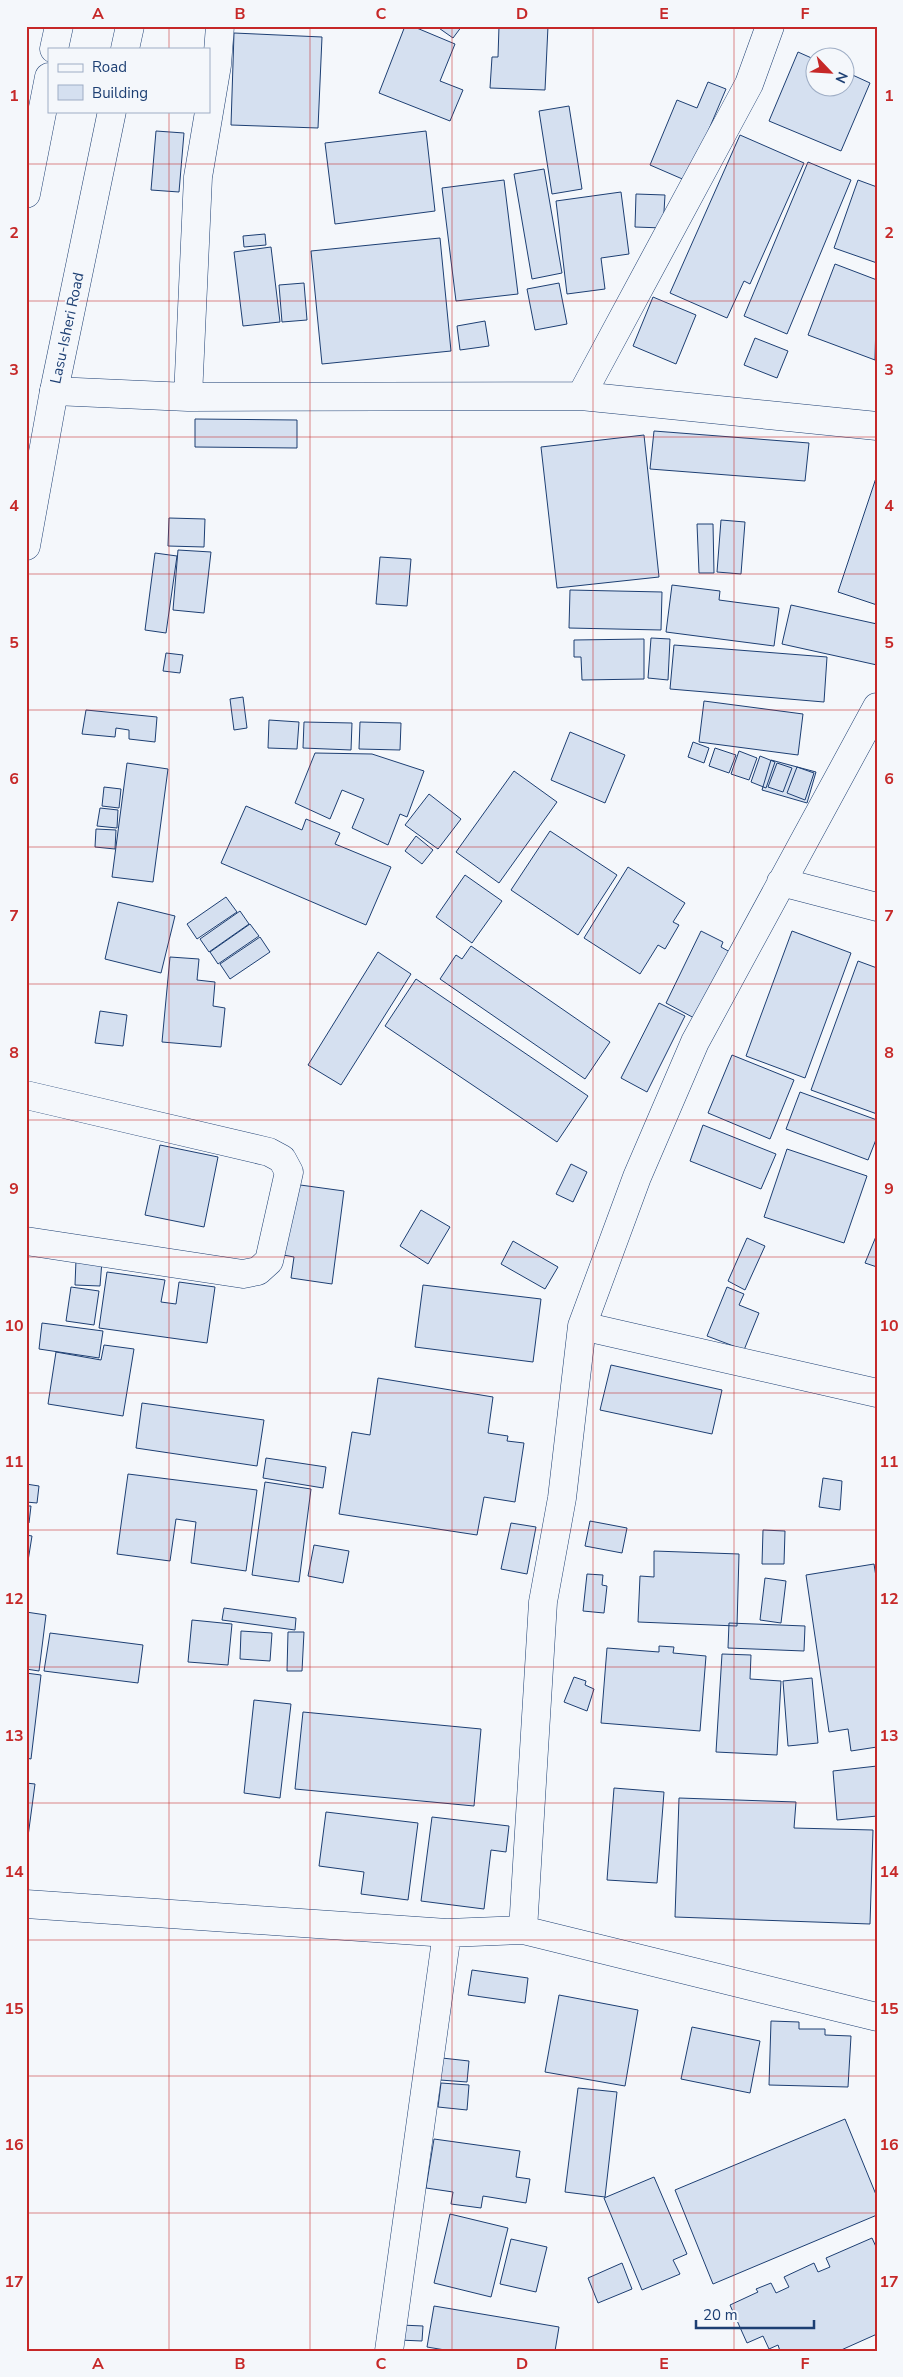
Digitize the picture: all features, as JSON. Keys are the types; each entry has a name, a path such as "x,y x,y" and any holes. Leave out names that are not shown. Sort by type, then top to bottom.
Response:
{"street":[{"path":"54,48 59,26"},
{"path":"125,48 130,26"},
{"path":"210,107 217,66 220,26"},
{"path":"581,396 749,84 770,26"},
{"path":"26,194 48,82"},
{"name":"Lasu-Isheri Road","path":"26,546 54,391 112,112"},
{"path":"188,397 198,176 209,112"},
{"path":"54,391 188,397 581,396 877,426"},
{"path":"524,1930 543,1602 562,1498 582,1326 637,1177 695,1042 877,707"},
{"path":"781,882 877,907"},
{"path":"26,1095 269,1152 282,1159 289,1172 268,1261 258,1271 243,1274 26,1241"},
{"path":"582,1326 877,1393"},
{"path":"26,1904 447,1933 524,1930 877,2017"},
{"path":"389,2351 447,1933"}],"building":[{"path":"405,26 412,26 455,44 440,81 463,90 450,121 379,93"},
{"path":"436,26 462,26 453,38"},
{"path":"499,26 548,26 545,90 490,88 492,57 498,57"},
{"path":"234,33 322,37 318,128 231,125"},
{"path":"798,52 806,56 806,98 856,98 856,77 870,83 841,151 769,121"},
{"path":"708,82 726,89 687,181 650,165 677,100 697,108"},
{"path":"569,106 582,189 552,194 539,111"},
{"path":"156,131 184,133 179,192 151,190"},
{"path":"426,131 435,211 335,224 325,143"},
{"path":"740,135 804,163 750,284 744,281 727,318 670,293"},
{"path":"808,162 851,180 787,334 744,316"},
{"path":"544,169 562,273 532,279 514,174"},
{"path":"504,180 518,294 456,301 442,188"},
{"path":"858,180 877,187 877,263 834,248"},
{"path":"621,192 629,254 601,258 605,289 567,294 556,201"},
{"path":"636,194 665,195 663,228 635,227"},
{"path":"265,234 266,245 244,247 243,236"},
{"path":"440,238 451,351 322,364 311,251"},
{"path":"271,247 280,322 243,326 234,252"},
{"path":"835,264 877,280 875,360 808,335"},
{"path":"304,283 307,320 282,322 279,285"},
{"path":"559,283 567,324 535,330 527,289"},
{"path":"653,297 696,315 676,364 633,346"},
{"path":"485,321 489,346 460,350 457,326"},
{"path":"755,338 788,351 777,378 744,365"},
{"path":"195,419 297,420 297,448 195,447"},
{"path":"654,431 809,443 805,481 650,469"},
{"path":"644,435 659,577 557,588 541,447"},
{"path":"877,475 877,605 838,592"},
{"path":"169,518 205,519 204,547 168,546"},
{"path":"721,520 745,522 741,574 717,572"},
{"path":"697,524 713,524 714,573 699,573"},
{"path":"178,550 211,552 204,613 173,610"},
{"path":"155,553 177,556 166,633 145,630"},
{"path":"380,557 411,559 407,606 376,604"},
{"path":"672,585 720,591 719,600 779,608 774,646 666,632"},
{"path":"570,590 662,592 661,630 569,628"},
{"path":"791,605 877,624 877,665 782,644"},
{"path":"651,638 670,639 668,680 648,678"},
{"path":"644,639 644,679 582,680 581,657 574,657 574,640"},
{"path":"674,645 827,657 824,702 670,689"},
{"path":"166,653 183,655 180,673 163,671"},
{"path":"243,697 247,728 234,730 230,699"},
{"path":"704,701 803,714 798,755 699,742"},
{"path":"86,710 157,717 155,742 129,739 129,730 116,728 115,737 82,734"},
{"path":"269,720 299,722 297,749 268,748"},
{"path":"304,722 352,723 351,750 303,748"},
{"path":"360,722 401,723 400,750 359,749"},
{"path":"570,732 625,755 605,803 551,780"},
{"path":"693,742 709,748 704,763 688,757"},
{"path":"715,748 736,755 729,773 709,766"},
{"path":"739,751 757,758 749,780 731,774"},
{"path":"315,753 372,754 424,771 407,817 400,814 388,845 352,828 364,799 342,790 330,819 295,803"},
{"path":"760,756 775,762 766,788 751,782"},
{"path":"771,760 816,772 807,803 762,790"},
{"path":"127,763 168,769 153,882 112,877"},
{"path":"777,763 792,768 783,792 768,787"},
{"path":"797,767 814,773 805,800 787,793"},
{"path":"514,771 557,802 499,883 456,852"},
{"path":"104,787 121,789 119,808 102,806"},
{"path":"429,794 461,819 438,849 405,825"},
{"path":"246,806 302,830 306,819 340,833 335,844 391,867 366,925 221,863"},
{"path":"100,808 118,810 117,828 97,826"},
{"path":"96,829 116,830 115,849 95,847"},
{"path":"550,831 617,875 578,935 511,890"},
{"path":"416,836 433,850 422,864 405,851"},
{"path":"628,867 685,903 673,922 679,925 665,949 658,945 640,974 584,938"},
{"path":"465,875 502,901 472,943 436,917"},
{"path":"226,897 237,912 197,939 187,924"},
{"path":"118,902 175,916 161,973 105,959"},
{"path":"240,911 249,924 209,952 200,939"},
{"path":"250,924 259,936 218,964 210,952"},
{"path":"701,931 723,942 721,947 730,952 696,1019 666,1003"},
{"path":"792,931 851,953 805,1078 746,1056"},
{"path":"260,937 270,952 230,979 220,964"},
{"path":"471,946 610,1042 585,1079 440,979 456,955 462,959"},
{"path":"378,952 411,974 341,1085 308,1065"},
{"path":"170,957 199,959 197,980 215,982 213,1006 225,1008 221,1047 162,1042"},
{"path":"858,961 877,968 877,1114 811,1090"},
{"path":"416,979 588,1096 557,1142 385,1026"},
{"path":"659,1003 685,1016 647,1092 621,1078"},
{"path":"100,1011 127,1015 123,1046 95,1043"},
{"path":"732,1055 794,1080 770,1139 708,1113"},
{"path":"800,1092 877,1120 877,1137 868,1160 786,1129"},
{"path":"703,1125 776,1154 761,1189 690,1161"},
{"path":"160,1145 218,1157 204,1227 145,1215"},
{"path":"787,1149 867,1176 844,1243 764,1217"},
{"path":"571,1164 587,1172 573,1202 556,1194"},
{"path":"293,1184 344,1191 332,1284 291,1278 294,1257 283,1255"},
{"path":"421,1210 450,1227 428,1264 400,1246"},
{"path":"877,1234 877,1267 865,1263"},
{"path":"747,1238 765,1246 745,1290 728,1281"},
{"path":"513,1241 558,1267 545,1289 501,1264"},
{"path":"76,1260 102,1261 100,1286 75,1285"},
{"path":"107,1272 165,1280 161,1302 176,1304 179,1282 215,1287 207,1343 99,1328"},
{"path":"423,1285 541,1299 533,1362 415,1347"},
{"path":"71,1287 99,1291 94,1325 66,1321"},
{"path":"727,1287 744,1294 739,1305 759,1313 744,1350 707,1336"},
{"path":"42,1323 103,1331 99,1358 39,1349"},
{"path":"104,1345 134,1349 123,1416 48,1404 56,1352 101,1360"},
{"path":"611,1365 722,1390 712,1434 600,1410"},
{"path":"378,1378 493,1397 488,1433 508,1436 507,1441 524,1443 515,1502 484,1497 477,1535 339,1514 352,1432 370,1435"},
{"path":"142,1403 264,1420 257,1466 136,1448"},
{"path":"266,1458 326,1467 323,1488 263,1478"},
{"path":"128,1474 257,1490 246,1571 191,1563 196,1522 176,1519 170,1561 117,1554"},
{"path":"823,1478 842,1481 840,1510 819,1507"},
{"path":"265,1482 311,1489 299,1582 252,1575"},
{"path":"26,1484 39,1486 37,1503 26,1502"},
{"path":"26,1506 31,1506 29,1523 26,1523"},
{"path":"590,1521 627,1528 622,1553 585,1546"},
{"path":"511,1523 536,1527 527,1574 501,1569"},
{"path":"763,1530 785,1531 784,1564 762,1564"},
{"path":"26,1535 32,1536 28,1561 26,1561"},
{"path":"314,1545 349,1551 343,1583 308,1576"},
{"path":"654,1551 739,1554 737,1626 638,1622 640,1576 654,1577"},
{"path":"874,1564 877,1583 877,1747 851,1751 848,1729 829,1732 806,1575"},
{"path":"587,1574 603,1575 602,1585 607,1586 604,1613 583,1611"},
{"path":"765,1578 786,1581 781,1623 760,1620"},
{"path":"224,1608 296,1618 295,1630 222,1620"},
{"path":"26,1612 46,1615 39,1671 26,1669"},
{"path":"192,1620 232,1624 228,1665 188,1662"},
{"path":"729,1623 805,1626 804,1651 728,1648"},
{"path":"241,1631 272,1633 270,1661 240,1659"},
{"path":"288,1632 304,1632 302,1671 287,1671"},
{"path":"50,1633 143,1645 138,1683 44,1671"},
{"path":"659,1646 674,1647 673,1653 706,1656 700,1731 601,1723 607,1648 659,1652"},
{"path":"722,1654 751,1655 750,1679 781,1681 777,1755 716,1752"},
{"path":"26,1673 41,1675 31,1759 26,1758"},
{"path":"574,1677 586,1681 585,1685 594,1689 587,1711 564,1702"},
{"path":"812,1678 818,1743 788,1746 783,1681"},
{"path":"254,1700 291,1704 280,1798 244,1793"},
{"path":"303,1712 481,1729 474,1806 295,1789"},
{"path":"877,1766 877,1816 837,1820 833,1771"},
{"path":"26,1783 35,1784 27,1844 26,1844"},
{"path":"614,1788 664,1792 657,1883 607,1880"},
{"path":"679,1798 796,1802 794,1828 873,1830 870,1924 675,1917"},
{"path":"326,1812 418,1823 408,1900 361,1894 364,1872 319,1866"},
{"path":"432,1817 509,1826 506,1852 491,1850 484,1909 421,1901"},
{"path":"472,1970 528,1978 525,2003 468,1995"},
{"path":"559,1995 638,2010 625,2086 545,2072"},
{"path":"771,2021 799,2022 799,2029 825,2029 825,2035 851,2036 848,2087 769,2085"},
{"path":"692,2027 760,2041 750,2093 681,2079"},
{"path":"442,2058 469,2061 467,2082 440,2080"},
{"path":"441,2083 469,2085 467,2110 438,2107"},
{"path":"578,2088 617,2092 605,2197 565,2192"},
{"path":"845,2119 877,2197 877,2215 713,2284 675,2190"},
{"path":"434,2139 520,2151 516,2177 530,2179 526,2203 483,2196 481,2208 451,2204 453,2192 426,2188"},
{"path":"654,2177 687,2254 673,2260 680,2274 642,2290 604,2198"},
{"path":"450,2214 508,2228 491,2297 434,2283"},
{"path":"872,2238 877,2249 877,2334 839,2351 780,2351 778,2345 769,2349 763,2336 747,2343 730,2305 758,2292 756,2289 771,2283 776,2293 789,2287 784,2277 814,2263 818,2272 830,2267 826,2258"},
{"path":"511,2239 547,2247 536,2292 500,2284"},
{"path":"622,2263 632,2289 598,2303 588,2278"},
{"path":"434,2306 559,2327 555,2351 451,2351 427,2347"},
{"path":"401,2325 423,2326 422,2341 399,2340"}]}
